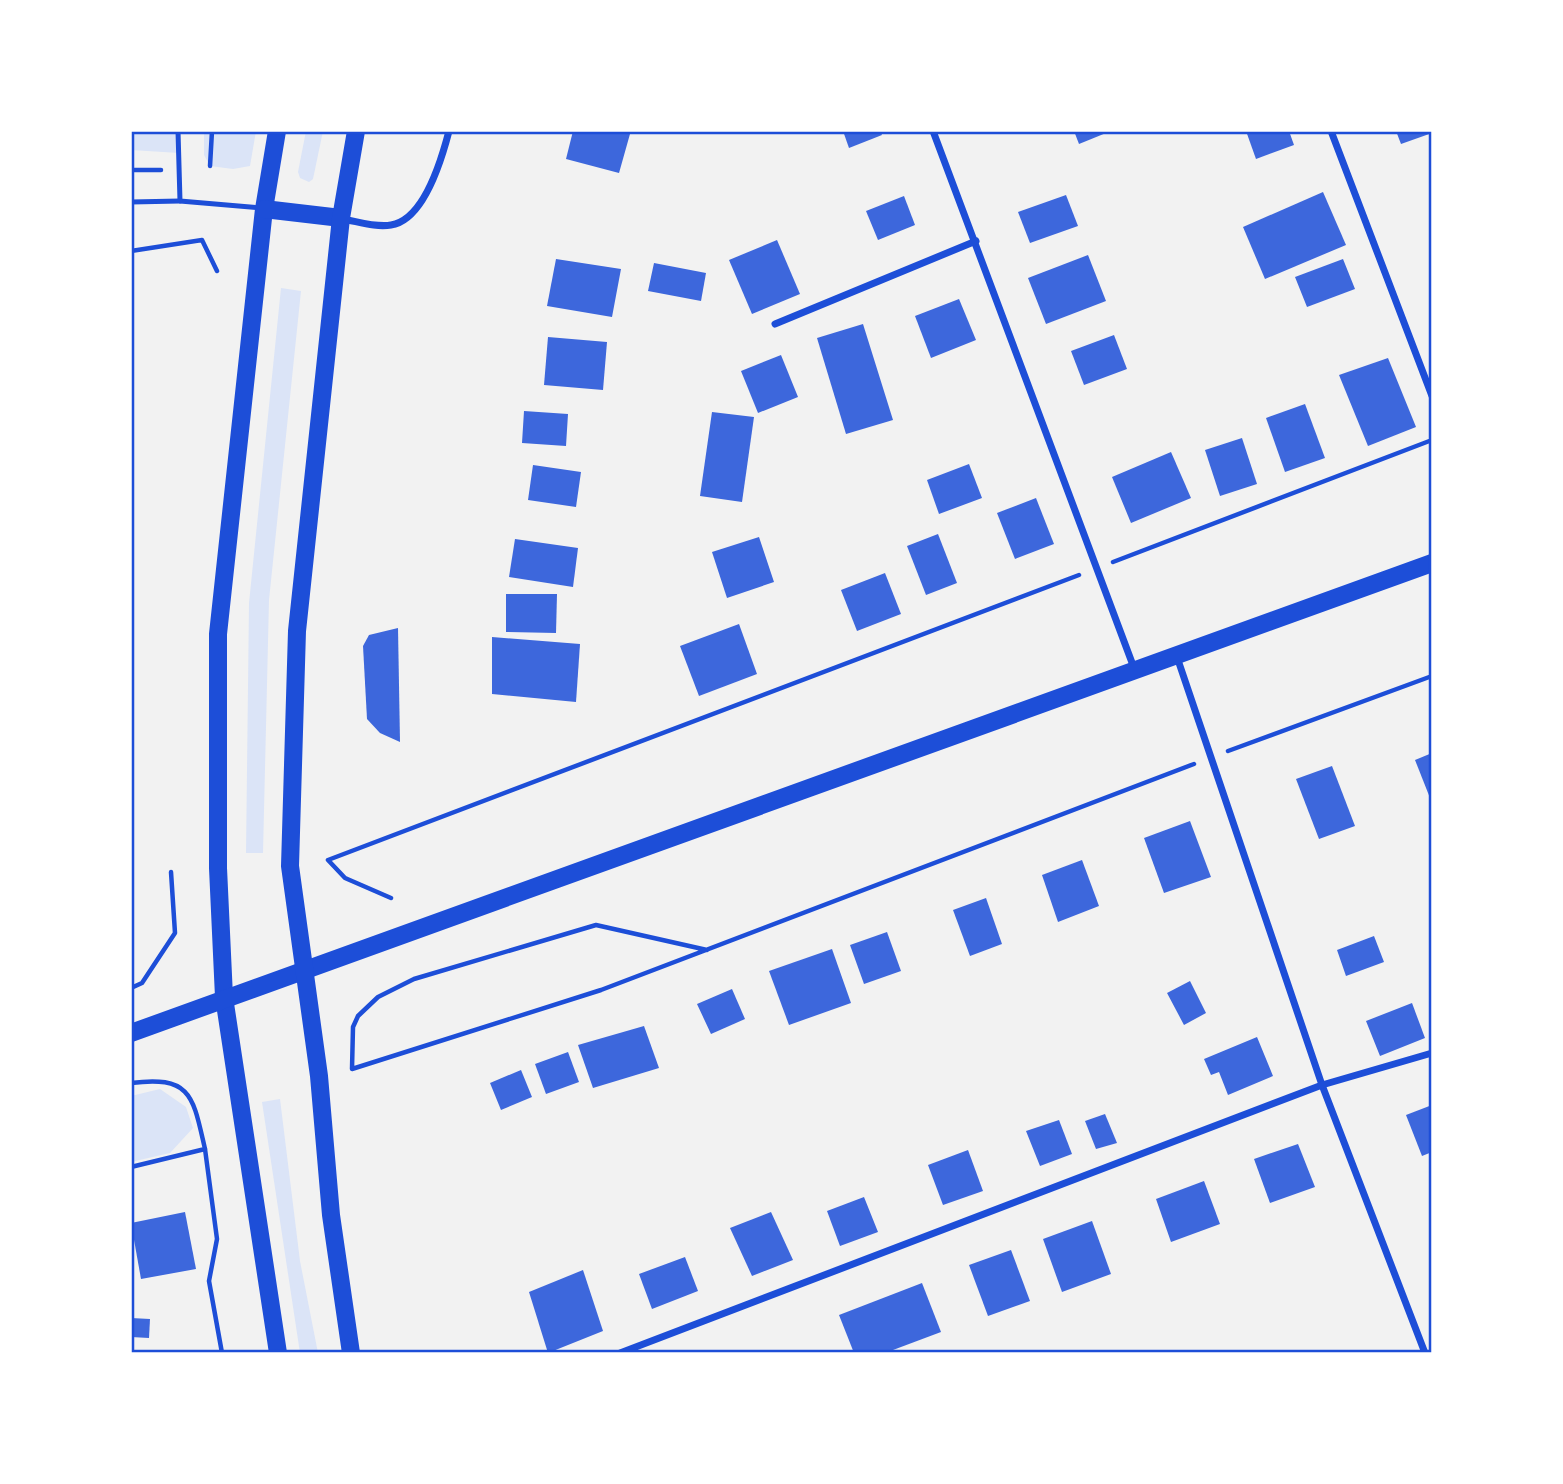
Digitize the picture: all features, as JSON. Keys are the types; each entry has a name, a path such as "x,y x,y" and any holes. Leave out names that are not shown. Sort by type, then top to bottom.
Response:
{"main road":[{"path":"277,131 264,209 218,634 218,868 224,997 278,1353"},
{"path":"351,1353 331,1215 319,1076 290,866 297,631 341,218 356,131"},
{"path":"264,209 341,218"},
{"path":"131,1033 224,997 305,971 1432,563"}],"street":[{"path":"341,218 391,225 404,220 423,197 440,165 449,131"},
{"path":"933,131 1135,672"},
{"path":"1331,131 1432,396"},
{"path":"775,324 976,241"},
{"path":"1177,657 1322,1085 1425,1353"},
{"path":"620,1353 1322,1085 1432,1053"}],"lane":[{"path":"178,131 180,201"},
{"path":"131,202 180,201 264,209"}],"path":[{"path":"210,166 212,131"},
{"path":"131,170 162,170 161,157"},
{"path":"131,251 202,240 217,271"},
{"path":"391,898 345,878 328,860 1432,440"},
{"path":"707,950 596,925 414,979 378,997 358,1016 353,1027 352,1069 601,990 707,950 1211,758 1432,676"},
{"path":"131,988 142,983 175,933 171,872"},
{"path":"131,1083 160,1080 182,1088 194,1104 205,1149 217,1239 209,1281 222,1353"},
{"path":"131,1167 205,1149"}],"shaded area":[{"path":"131,131 178,131 179,153 131,150"},
{"path":"204,131 256,131 250,166 233,169 210,166 204,155"},
{"path":"306,131 323,131 313,179 309,182 300,178 298,172"},
{"path":"281,288 301,291 269,600 263,853 246,853 249,603"},
{"path":"160,1089 186,1107 193,1128 170,1153 131,1162 131,1096"},
{"path":"280,1099 300,1261 318,1353 300,1353 262,1102"}],"building":[{"path":"573,131 630,134 619,173 566,159"},
{"path":"843,131 880,131 882,135 849,148"},
{"path":"1074,131 1111,131 1079,144"},
{"path":"1246,131 1289,131 1294,145 1256,159"},
{"path":"1396,131 1432,131 1432,133 1401,144"},
{"path":"1323,192 1346,245 1265,279 1243,227"},
{"path":"1066,195 1078,226 1030,243 1018,212"},
{"path":"904,196 915,225 878,240 866,211"},
{"path":"777,240 800,294 752,314 729,260"},
{"path":"1088,255 1106,301 1046,324 1028,278"},
{"path":"556,259 621,269 612,317 547,306"},
{"path":"1343,259 1355,289 1307,307 1295,277"},
{"path":"654,263 706,273 701,301 648,291"},
{"path":"959,299 976,340 931,358 915,316"},
{"path":"863,324 893,420 846,434 817,338"},
{"path":"1114,335 1127,369 1084,385 1071,351"},
{"path":"548,337 607,342 603,390 544,385"},
{"path":"781,355 798,397 758,413 741,371"},
{"path":"1388,358 1416,427 1368,446 1339,375"},
{"path":"1305,404 1325,458 1285,472 1266,418"},
{"path":"524,411 568,414 566,446 522,443"},
{"path":"712,412 754,417 742,502 700,496"},
{"path":"1242,438 1257,484 1220,496 1205,450"},
{"path":"1171,452 1191,498 1131,523 1112,477"},
{"path":"969,464 982,498 939,514 927,480"},
{"path":"533,465 581,472 576,507 528,500"},
{"path":"1036,498 1054,544 1015,559 997,513"},
{"path":"938,534 957,583 926,595 907,546"},
{"path":"759,537 774,582 727,598 712,552"},
{"path":"515,539 578,548 573,587 509,577"},
{"path":"885,573 901,614 857,631 841,590"},
{"path":"506,594 557,594 556,633 506,632"},
{"path":"739,624 757,674 699,696 680,646"},
{"path":"398,628 400,742 380,733 367,719 363,646 369,635"},
{"path":"492,637 580,644 576,702 492,694"},
{"path":"1432,753 1432,803 1415,760"},
{"path":"1332,766 1355,826 1319,839 1296,779"},
{"path":"1190,821 1211,877 1164,893 1144,838"},
{"path":"1082,860 1099,906 1058,922 1042,875"},
{"path":"986,898 1002,944 970,956 953,910"},
{"path":"887,932 901,971 864,984 850,945"},
{"path":"1374,936 1384,962 1346,976 1337,950"},
{"path":"832,949 851,1003 789,1025 769,971"},
{"path":"1190,981 1206,1013 1184,1025 1167,993"},
{"path":"732,989 745,1019 711,1034 697,1004"},
{"path":"1412,1003 1425,1038 1380,1056 1366,1021"},
{"path":"644,1026 659,1068 593,1088 578,1045"},
{"path":"1257,1037 1273,1076 1228,1095 1219,1072 1211,1075 1204,1059"},
{"path":"568,1052 579,1082 546,1094 535,1064"},
{"path":"521,1070 532,1097 501,1110 490,1083"},
{"path":"1432,1105 1432,1152 1422,1156 1406,1115"},
{"path":"1105,1114 1117,1143 1096,1149 1085,1121"},
{"path":"1059,1120 1072,1154 1040,1166 1026,1131"},
{"path":"1298,1144 1315,1187 1270,1203 1254,1159"},
{"path":"968,1150 983,1191 943,1205 928,1165"},
{"path":"1204,1181 1220,1224 1171,1242 1156,1199"},
{"path":"864,1197 878,1232 840,1246 827,1211"},
{"path":"185,1212 196,1269 141,1279 131,1223"},
{"path":"771,1212 793,1260 752,1276 730,1228"},
{"path":"1092,1221 1111,1274 1062,1292 1043,1239"},
{"path":"1011,1250 1030,1301 988,1316 969,1265"},
{"path":"685,1257 698,1291 652,1309 639,1274"},
{"path":"583,1270 603,1331 548,1353 529,1292"},
{"path":"922,1283 941,1332 885,1353 854,1353 839,1315"},
{"path":"131,1318 150,1319 149,1338 131,1337"}]}
